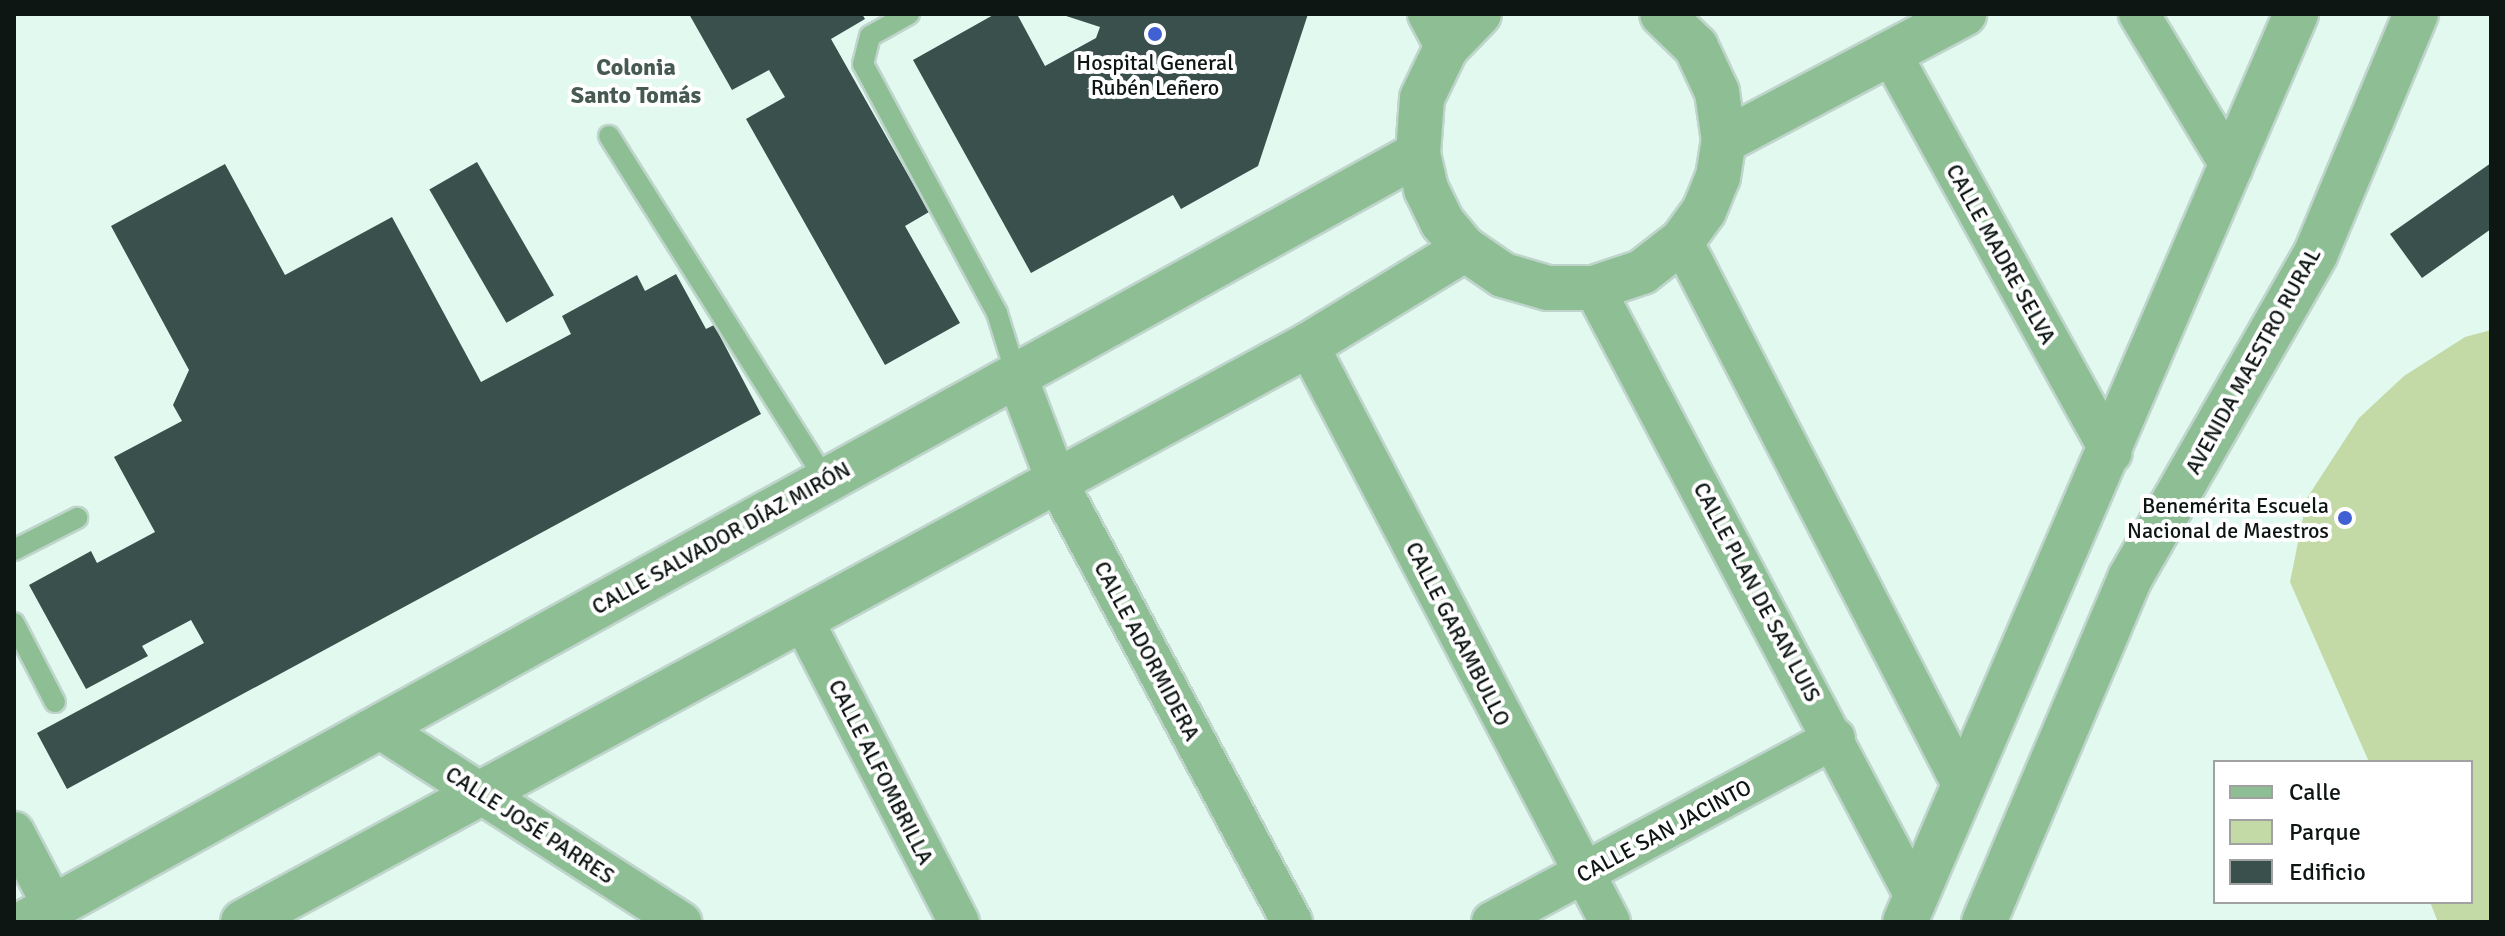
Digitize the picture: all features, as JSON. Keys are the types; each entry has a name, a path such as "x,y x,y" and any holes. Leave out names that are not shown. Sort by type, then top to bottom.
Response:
{"street":[{"path":"1479,14 1437,31 1422,98 1418,154 1426,189 1442,222 1465,249 1503,275 1548,288 1594,288 1642,272 1682,241 1709,200 1724,141 1717,92 1696,47 1662,14"},
{"path":"1724,141 1964,14"},
{"path":"2139,14 2232,168"},
{"path":"1911,910 2111,453 2296,14"},
{"name":"AVENIDA MAESTRO RURAL","path":"1984,922 2130,578 2316,253 2416,14"},
{"name":"CALLE MADRE SELVA","path":"1891,54 2111,453"},
{"name":"CALLE SALVADOR DÍAZ MIRÓN","path":"40,914 1418,154"},
{"path":"1682,241 1964,788"},
{"path":"243,922 804,622 1056,480 1308,345 1465,249"},
{"name":"CALLE PLAN DE SAN LUIS","path":"1594,288 1835,738 1911,910"},
{"name":"CALLE GARAMBULLO","path":"1308,345 1610,922"},
{"name":"CALLE ADORMIDERA","path":"1016,374 1056,480 1292,922"},
{"name":"CALLE ALFOMBRILLA","path":"804,622 959,922"},
{"name":"CALLE JOSÉ PARRES","path":"379,728 681,922"},
{"name":"CALLE SAN JACINTO","path":"1492,922 1835,738"},
{"path":"14,832 40,914"}],"lane":[{"path":"909,14 870,36 863,64 997,313 1016,374"},
{"path":"609,136 826,480"},
{"path":"14,550 77,518"},
{"path":"14,623 55,702"}],"green space":[{"path":"2491,330 2491,922 2438,922 2431,904 2473,904 2473,760 2368,760 2290,582 2307,498 2359,418 2404,376 2465,337"}],"building":[{"path":"689,14 862,14 865,19 831,39 929,212 905,226 960,323 885,365 746,119 785,97 769,70 732,90"},
{"path":"995,14 1017,14 1045,66 1096,38 1100,27 1060,14 1308,14 1258,166 1181,209 1173,195 1031,273 913,60"},
{"path":"477,162 554,295 506,323 429,190"},
{"path":"2491,163 2491,229 2422,278 2390,234"},
{"path":"225,164 285,275 392,217 481,382 571,334 562,316 637,275 645,291 676,274 706,329 714,325 761,414 67,789 37,733 204,643 191,620 142,646 148,656 86,689 29,585 91,551 97,563 155,532 114,457 182,421 173,405 189,370 111,226"}],"place":[{"name":"Hospital General Rubén Leñero","path":"1155,34"},
{"name":"Benemérita Escuela Nacional de Maestros","path":"2345,518"}],"district":[{"name":"Colonia Santo Tomás","path":"636,82"}]}
